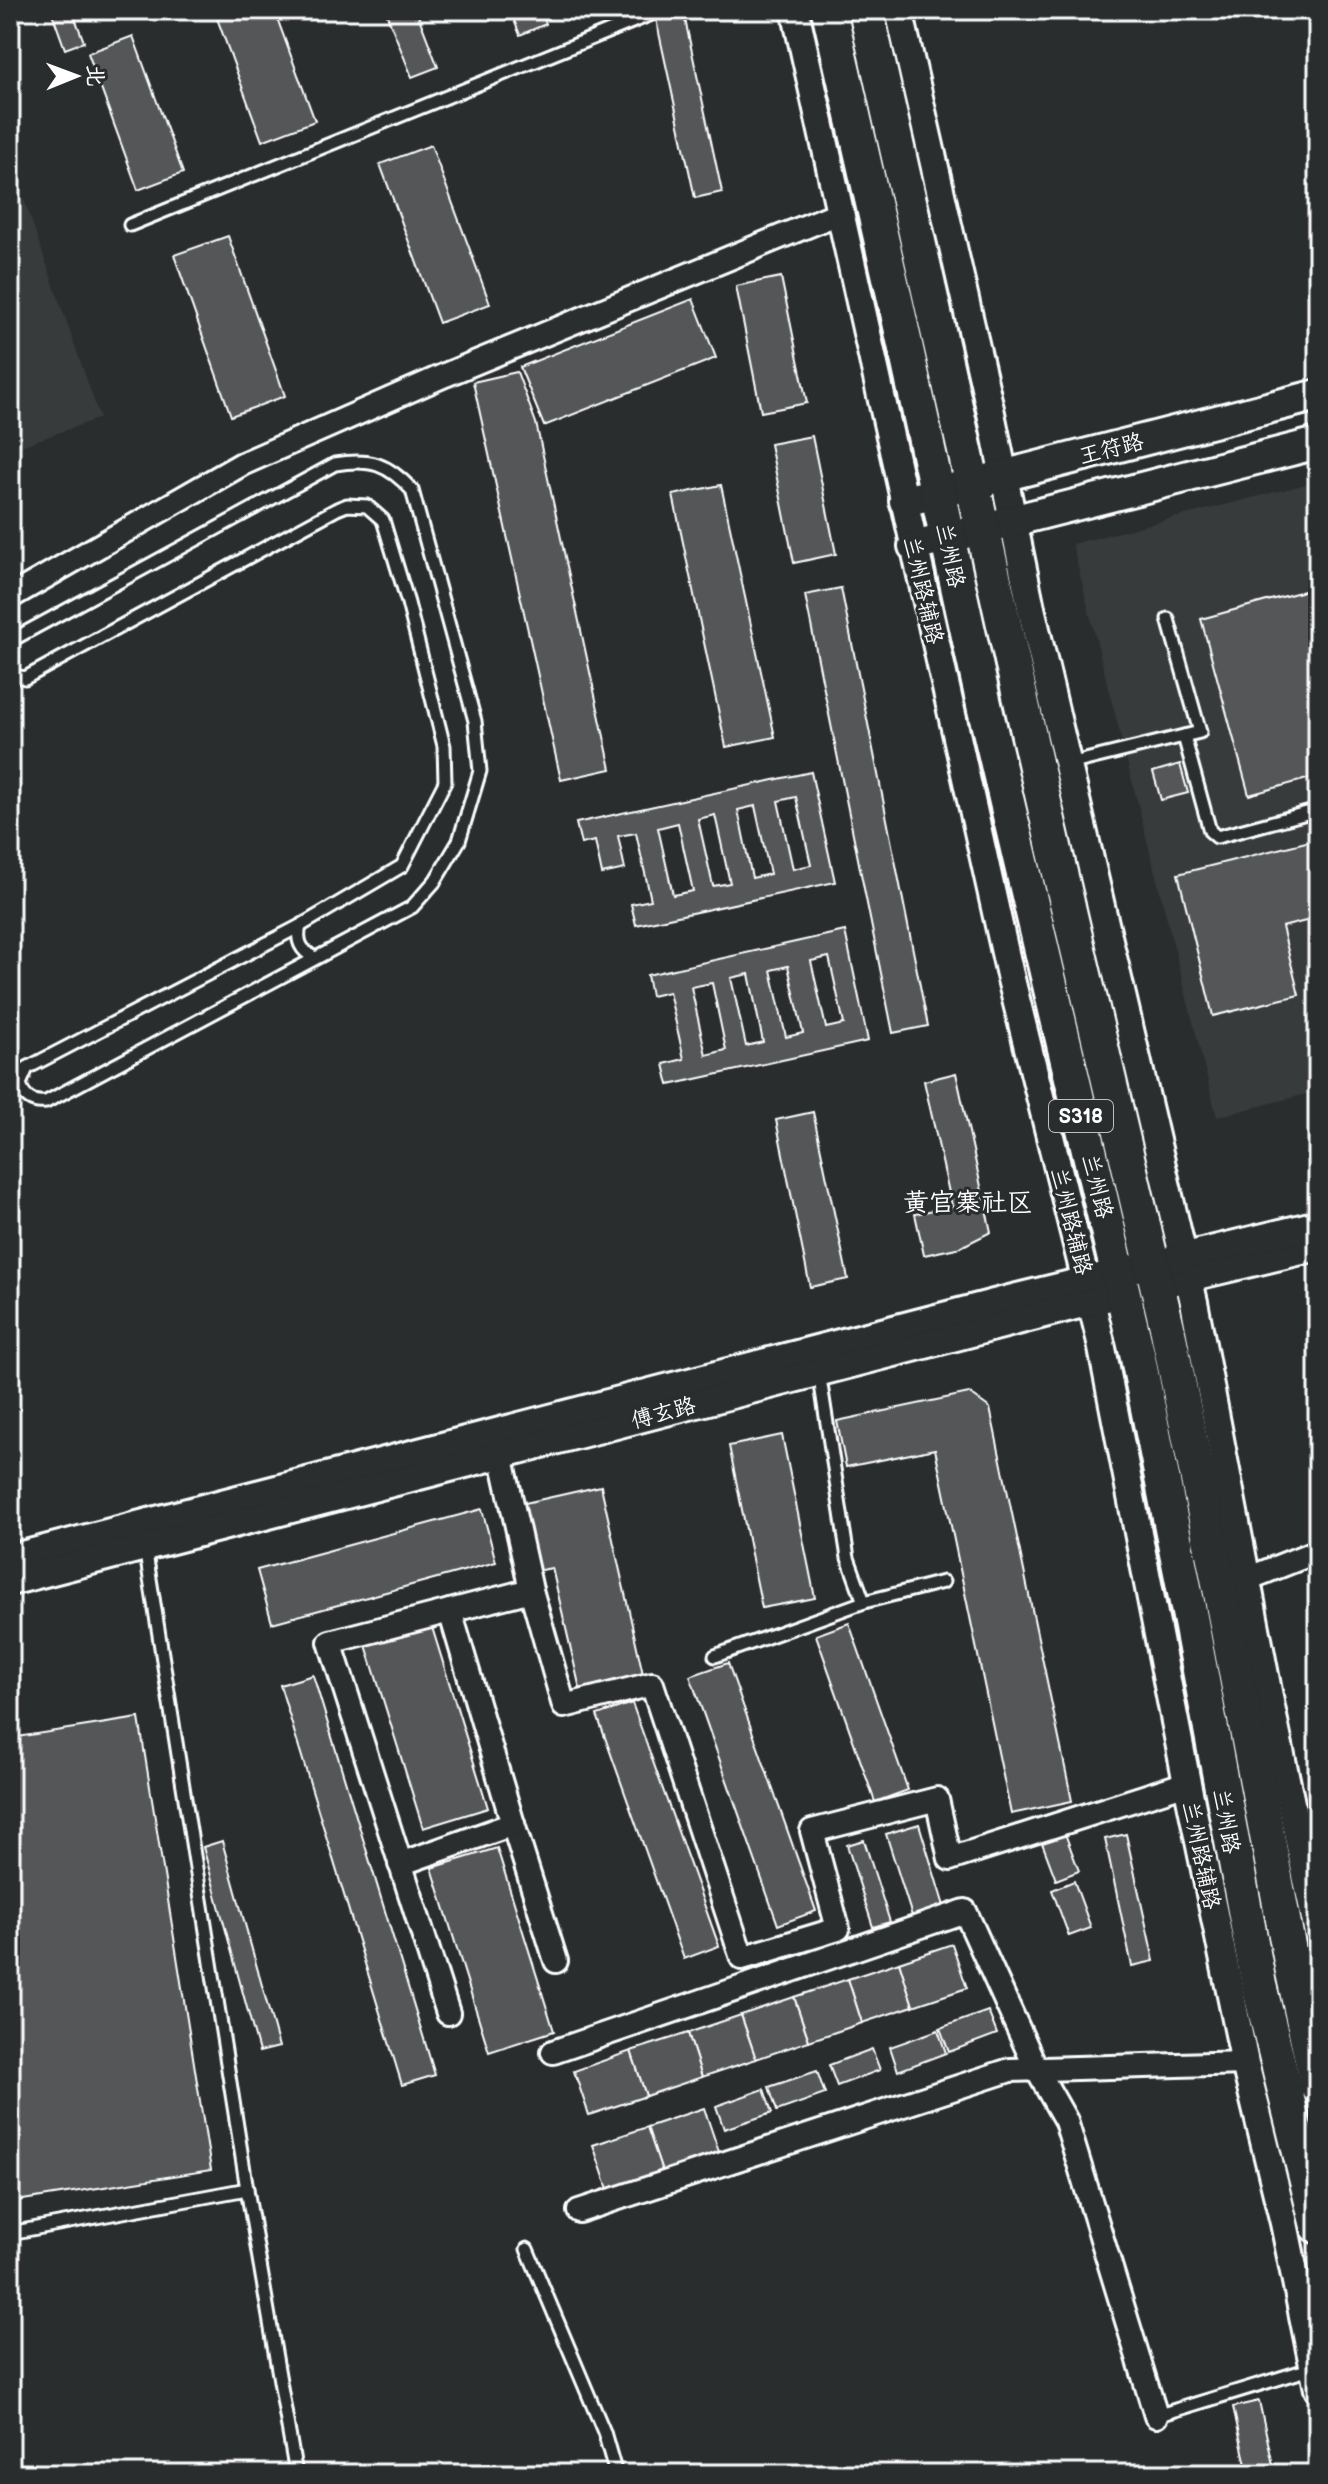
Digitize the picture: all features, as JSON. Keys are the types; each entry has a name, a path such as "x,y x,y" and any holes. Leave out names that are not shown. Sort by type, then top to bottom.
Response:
{"main road":[{"name":"兰州路","path":"829,10 938,492 1105,1287 1191,1622 1259,1985 1318,2226"},
{"name":"兰州路","path":"866,10 987,480 1171,1270 1220,1588 1293,1972 1318,2086"},
{"name":"王符路","path":"905,501 1318,395"},
{"name":"王符路","path":"914,546 1318,443"}],"street":[{"name":"兰州路辅路","path":"795,10 1010,975 1105,1287 1125,1458 1187,1783 1245,2063 1284,2223 1316,2378"},
{"path":"899,10 987,480"},
{"path":"10,597 242,464 445,375 841,212"},
{"name":"傅玄路","path":"10,1558 1105,1287 1171,1270 1318,1224"},
{"name":"傅玄路","path":"1171,1270 1318,1247"},
{"path":"1171,1270 1247,1579 1318,1933"},
{"name":"傅玄路","path":"10,1582 819,1371 1105,1287"},
{"path":"501,1454 531,1590 564,1706 652,1684 742,1958 838,1929 812,1831 937,1799 950,1859 1187,1783"},
{"path":"1247,1579 1318,1551"},
{"path":"448,2013 330,1642 531,1590"},
{"path":"450,1611 556,1961"},
{"path":"400,1864 513,1824"},
{"path":"553,2052 965,1911 1036,2068 1066,2121 1156,2416"},
{"path":"579,2211 1010,2070 1245,2063"}],"lane":[{"path":"130,225 654,13"},
{"path":"10,641 335,464 357,460 378,464 397,474 412,490 475,721 480,771 459,841 435,881 412,907 46,1102 34,1102 21,1090 21,1078 27,1068 300,926 402,866 445,782 444,746 408,603 383,520 367,506 347,505 25,678 11,677"},
{"path":"1053,768 1200,732 1168,619"},
{"path":"1184,736 1210,831 1217,837 1318,810"},
{"path":"300,926 298,934 302,949 315,958"},
{"path":"819,1371 848,1558 864,1602"},
{"path":"145,1547 247,2189 296,2474"},
{"path":"715,1656 864,1602 943,1582"},
{"path":"10,2233 247,2189"},
{"path":"527,2249 604,2432 616,2474"},
{"path":"1156,2416 1316,2378"}],"shaded area":[{"path":"24,199 100,418 10,450 10,204"},
{"path":"1318,481 1318,1091 1217,1117 1072,544"}],"building":[{"path":"51,10 72,10 84,42 65,49"},
{"path":"214,10 274,10 315,121 262,141"},
{"path":"385,10 416,10 438,67 412,77"},
{"path":"510,10 541,10 546,24 520,35"},
{"path":"654,10 683,10 722,192 695,198"},
{"path":"133,36 183,173 138,190 88,53"},
{"path":"431,145 490,304 439,323 380,164"},
{"path":"228,236 285,396 231,416 174,255"},
{"path":"781,277 807,403 761,412 736,286"},
{"path":"693,299 716,358 544,426 520,367"},
{"path":"517,372 536,423 611,769 561,780 473,382"},
{"path":"812,436 836,554 794,563 770,444"},
{"path":"721,485 775,737 726,747 673,495"},
{"path":"1318,587 1318,776 1249,795 1201,619"},
{"path":"841,588 928,1026 893,1033 805,595"},
{"path":"1180,764 1188,793 1161,800 1153,772"},
{"path":"811,772 835,882 636,925 631,904 651,900 636,833 618,836 625,869 602,874 595,841 581,844 576,823","holes":["796,797 811,865 793,869 778,801","755,806 770,874 752,878 738,810","715,815 730,883 713,886 698,819","678,823 693,891 673,895 658,828"]},
{"path":"1318,839 1318,918 1282,927 1299,995 1213,1016 1178,874"},
{"path":"845,931 868,1041 669,1085 664,1064 684,1059 669,992 651,996 647,975","holes":["829,957 844,1024 826,1028 811,961","788,966 803,1033 786,1037 771,970","749,974 763,1042 746,1046 731,978","712,983 726,1050 706,1055 691,987"]},
{"path":"956,1073 991,1232 961,1247 924,1255 915,1214 952,1206 924,1081"},
{"path":"813,1112 848,1279 810,1287 776,1120"},
{"path":"969,1393 990,1408 1072,1801 1011,1814 935,1449 846,1467 837,1421"},
{"path":"782,1435 815,1598 762,1608 729,1446"},
{"path":"601,1486 643,1674 580,1689 552,1568 531,1572 516,1505"},
{"path":"482,1509 496,1562 272,1623 257,1570"},
{"path":"849,1623 908,1790 875,1802 816,1635"},
{"path":"431,1624 488,1808 423,1828 366,1645"},
{"path":"728,1663 816,1911 778,1925 690,1676"},
{"path":"313,1675 435,2075 402,2085 280,1685"},
{"path":"632,1703 719,1946 684,1959 597,1715"},
{"path":"139,1718 211,2170 10,2202 10,1738"},
{"path":"919,1824 944,1906 912,1916 886,1834"},
{"path":"1064,1831 1079,1871 1056,1880 1041,1840"},
{"path":"1126,1834 1154,1961 1132,1966 1105,1839"},
{"path":"864,1840 890,1922 873,1927 847,1845"},
{"path":"222,1841 279,2047 259,2052 203,1847"},
{"path":"497,1848 554,2031 489,2052 432,1868"},
{"path":"1074,1881 1091,1928 1069,1936 1052,1890"},
{"path":"952,1944 967,1988 913,2006 899,1962"},
{"path":"899,1962 913,2006 862,2023 848,1979"},
{"path":"848,1979 862,2023 809,2041 794,1997"},
{"path":"794,1997 809,2041 756,2059 741,2015"},
{"path":"988,2011 997,2034 949,2052 940,2028"},
{"path":"741,2015 756,2059 702,2077 688,2033"},
{"path":"938,2030 946,2053 898,2071 890,2047"},
{"path":"688,2033 702,2077 646,2096 631,2051"},
{"path":"872,2049 880,2070 837,2086 829,2065"},
{"path":"631,2051 646,2096 589,2115 574,2071"},
{"path":"817,2071 825,2094 777,2111 769,2087"},
{"path":"764,2089 772,2113 724,2129 716,2106"},
{"path":"704,2108 719,2152 662,2171 647,2127"},
{"path":"647,2127 662,2171 608,2189 593,2145"},
{"path":"1259,2401 1275,2474 1248,2474 1233,2407"}],"district":[{"name":"黄官寨社区","path":"968,1202"}]}
